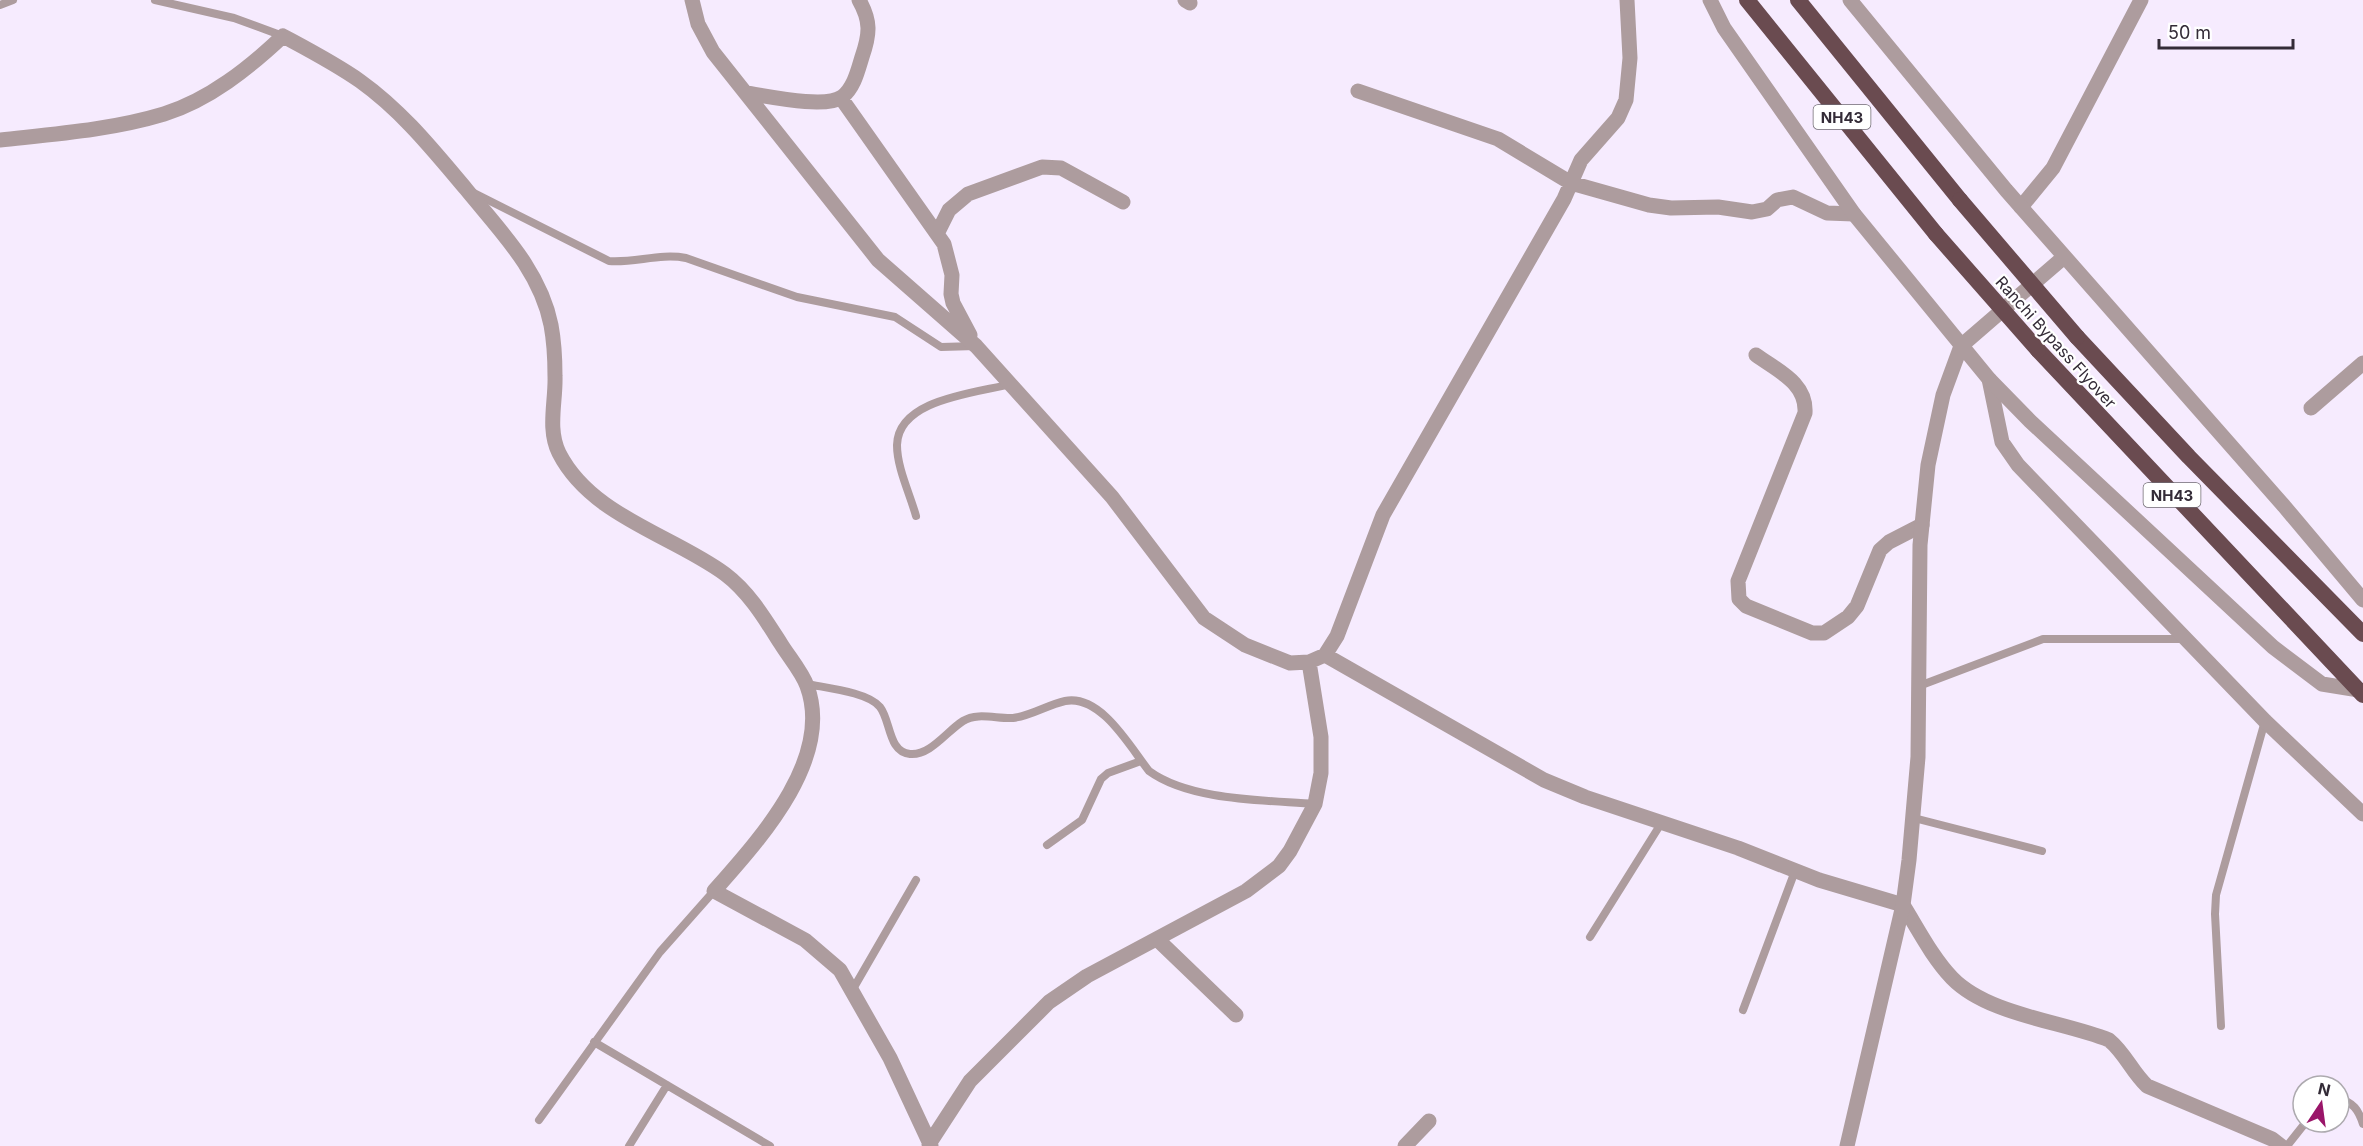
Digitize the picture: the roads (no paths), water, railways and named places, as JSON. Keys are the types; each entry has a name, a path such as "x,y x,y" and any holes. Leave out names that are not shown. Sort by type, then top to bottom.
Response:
{"highway":[{"name":"Ranchi Bypass Flyover","path":"1747,0 1936,234 2038,351 2361,692"},
{"name":"Ranchi Bypass Flyover","path":"1798,0 1960,200 2077,337 2189,456 2363,634"}],"street":[{"path":"692,0 706,40 878,260 976,346 1011,384 1112,497 1204,618 1245,645 1290,663 1309,662 1325,654 1337,636 1383,515 1564,199 1589,148 1618,118 1626,99 1630,58 1627,0"},
{"path":"747,93 814,102 829,102 841,98 851,87 868,39 869,21 859,0"},
{"path":"1710,0 1724,28 1854,214 1989,379 2030,421 2273,647 2322,684 2361,692"},
{"path":"1850,0 2021,207 2284,506 2363,600"},
{"path":"2021,207 2052,168 2140,0"},
{"path":"0,140 85,131 165,113 232,78 258,60 283,36 360,81 429,143 528,267 543,296 551,327 555,376 552,425 558,452 575,477 602,501 725,574 761,613 807,684 813,710 813,736 804,764 762,834 714,891 805,940 840,970 853,989 890,1058 930,1145"},
{"path":"1358,91 1498,139 1571,183 1660,208 1705,206 1760,212 1777,200 1792,197 1827,213 1854,214"},
{"path":"841,98 938,232 949,257 953,303 976,346"},
{"path":"938,232 949,210 968,194 1042,167 1061,168 1123,202"},
{"path":"1847,1146 1903,905 1914,818 1922,525 1928,465 1937,420 1961,346 2064,257"},
{"path":"1756,355 1795,383 1803,391 1806,401 1805,413 1738,581 1739,599 1746,606 1812,633 1824,633 1848,617 1857,606 1880,550 1889,542 1922,525"},
{"path":"2311,408 2363,363"},
{"path":"1989,379 1998,429 2008,453 2265,721 2363,814"},
{"path":"1325,654 1544,780 1738,848 1795,871 1903,905 1941,964 1964,988 2005,1008 2109,1040 2120,1049 2136,1075 2147,1086 2272,1139 2281,1146"},
{"path":"930,1145 970,1081 1049,1002 1087,976 1158,940 1263,880 1290,851 1315,804 1323,754 1309,662"},
{"path":"1158,940 1236,1015"},
{"path":"1406,1146 1429,1121"}],"lane":[{"path":"0,5 13,0"},
{"path":"155,0 234,18 283,36"},
{"path":"465,188 609,261 626,262 671,255 686,258 797,297 895,317 941,346 976,346"},
{"path":"916,516 898,456 899,435 904,423 913,413 930,404 1011,384"},
{"path":"1919,686 2043,639 2186,639"},
{"path":"807,684 874,700 884,712 899,751 908,754 918,754 927,749 970,718 1019,717 1067,701 1094,708 1158,777 1185,788 1245,798 1315,804"},
{"path":"2221,1026 2216,895 2265,721"},
{"path":"1047,845 1082,820 1101,779 1108,773 1141,761"},
{"path":"1914,818 2042,851"},
{"path":"1590,937 1662,822"},
{"path":"1743,1010 1795,871"},
{"path":"853,989 916,880"},
{"path":"539,1120 660,952 714,891"},
{"path":"594,1042 770,1146"},
{"path":"629,1146 667,1085"},
{"path":"2351,1104 2363,1124"},
{"path":"2287,1146 2296,1134"}]}
